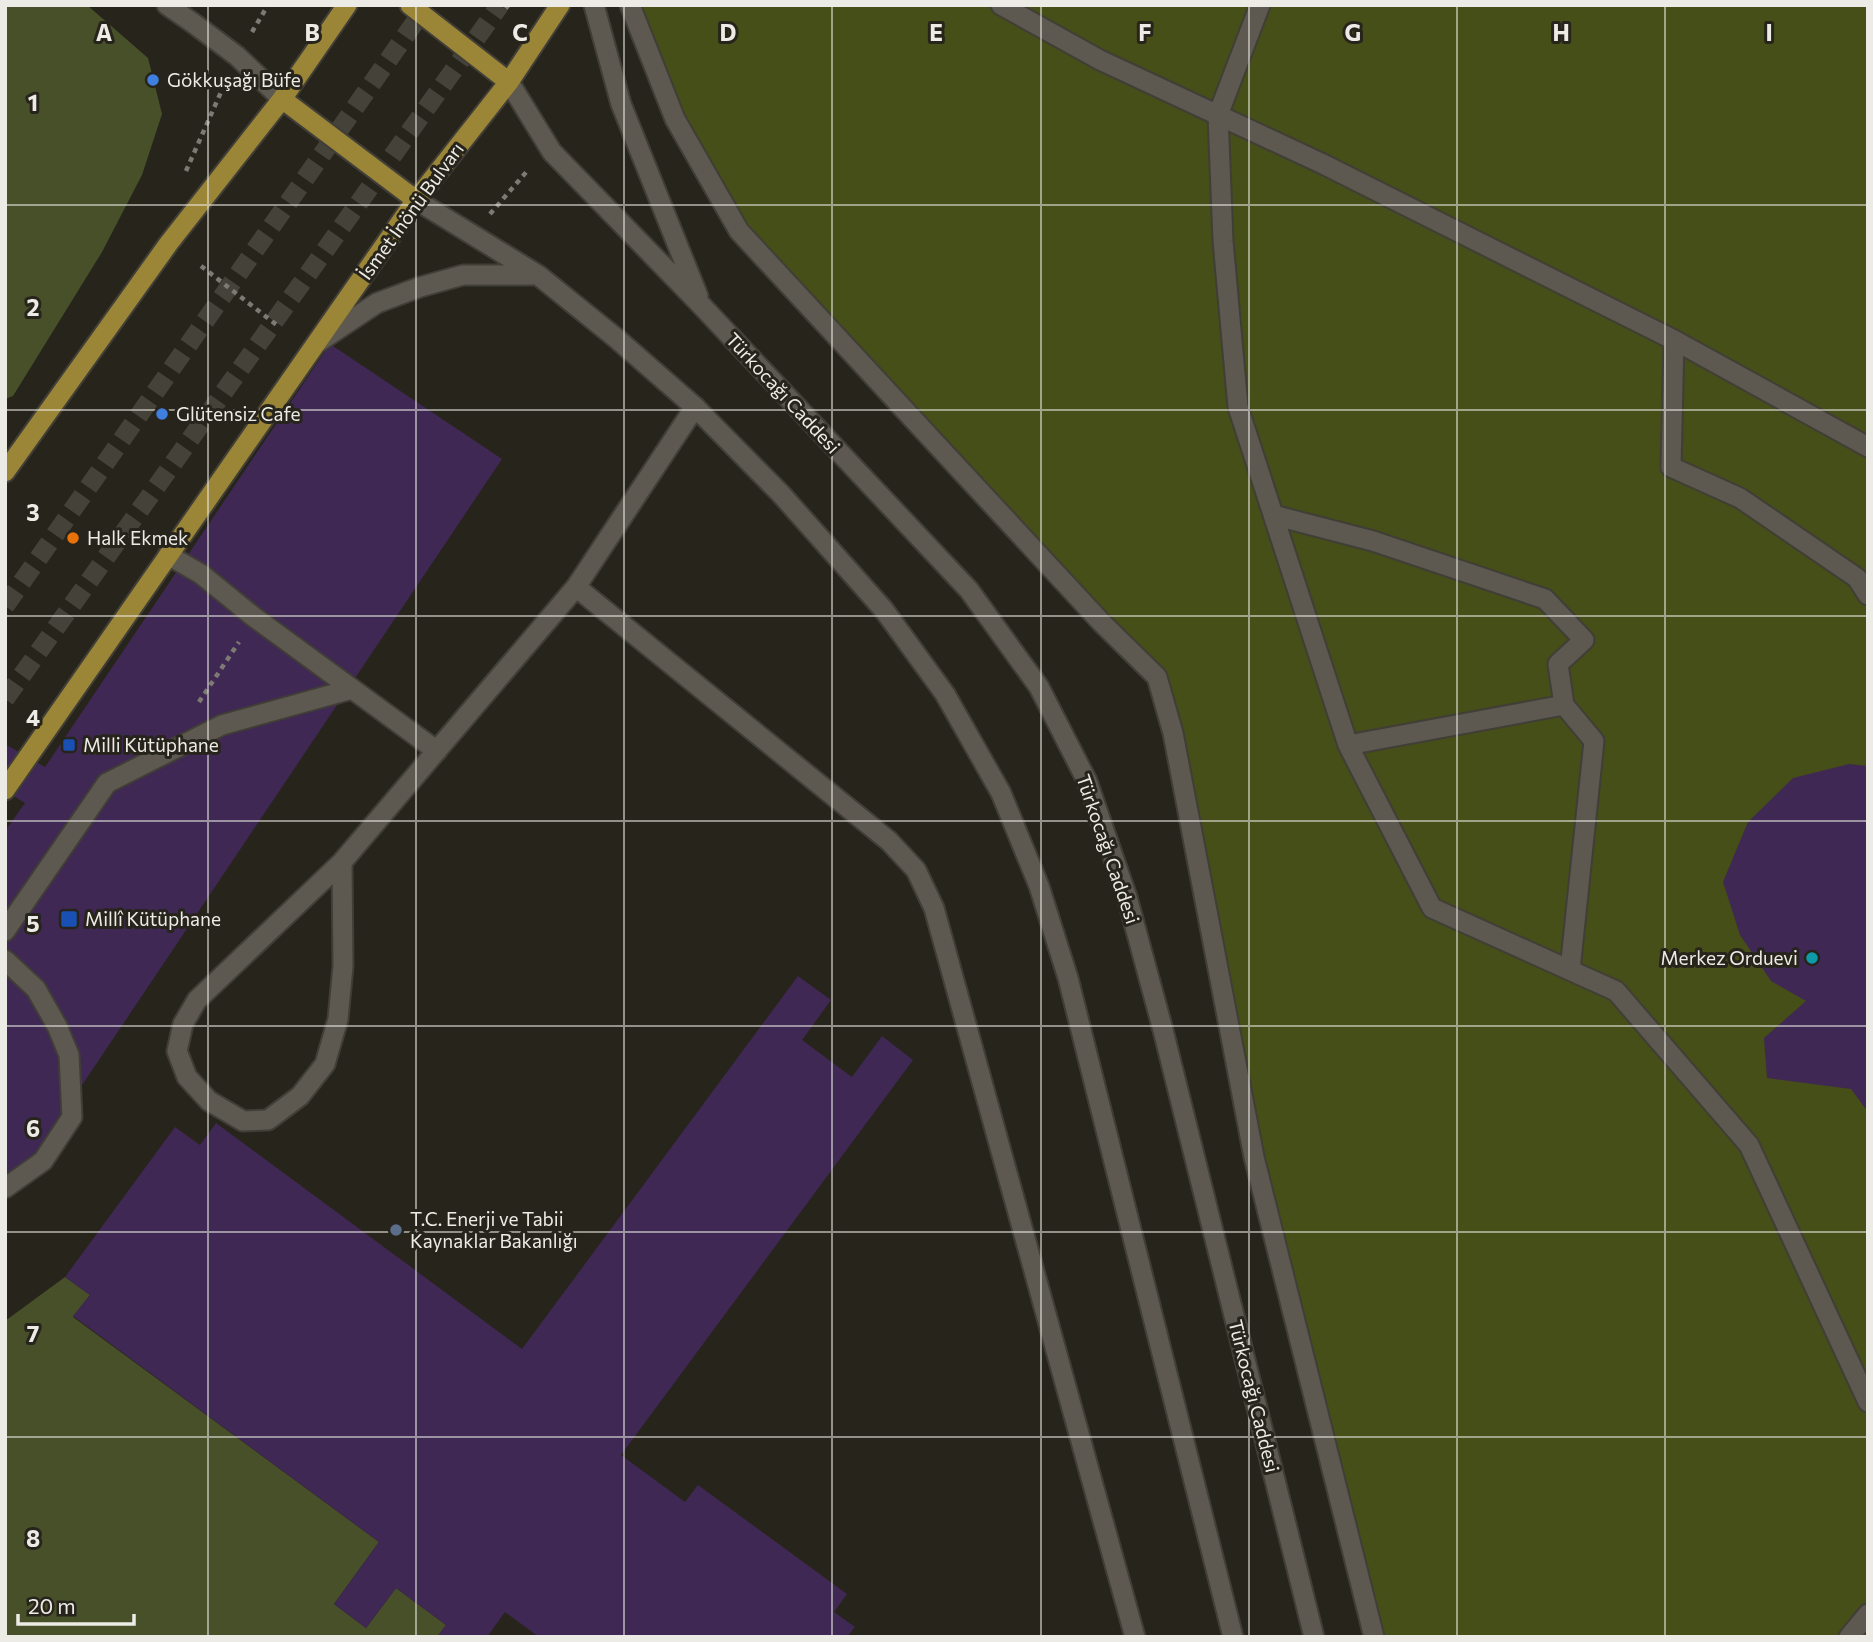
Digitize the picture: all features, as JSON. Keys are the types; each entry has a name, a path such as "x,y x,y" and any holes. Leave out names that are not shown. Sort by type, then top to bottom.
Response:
{"main road":[{"path":"167,5 237,56 282,99 416,200 538,275 695,407 781,494 884,610 946,694 1001,793 1039,886 1068,978 1233,1637"},
{"path":"5,472 169,243 282,99 347,5"},
{"path":"410,5 509,82"},
{"name":"İsmet İnönü Bulvarı","path":"5,790 416,200 509,82 560,5"},
{"path":"594,5 621,104 702,306"},
{"path":"630,5 675,119 739,231 1101,622 1157,677 1173,733 1254,1157 1374,1637"},
{"path":"1001,5 1100,60 1323,164 1674,340 1868,447"},
{"path":"1260,5 1218,116 1223,241 1238,407 1348,745 1432,908 1616,991 1749,1145 1868,1402"},
{"name":"Türkocağı Caddesi","path":"509,82 552,152 702,306 969,590 1039,687 1087,781 1127,897 1163,1030 1314,1637"},
{"path":"317,343 377,303 420,287 463,275 538,275"},
{"path":"1674,340 1671,467 1740,498 1857,578 1868,595"},
{"path":"342,862 342,966 338,1019 325,1064 300,1096 268,1120 243,1121 209,1101 187,1077 177,1052 183,1024 197,1000 342,862 576,587 695,407"},
{"path":"1273,516 1373,541 1545,599 1584,640 1558,664 1564,705 1594,741 1570,971"},
{"path":"168,555 201,574 254,617 437,751"},
{"path":"576,587 889,841 916,870 938,922 1135,1637"},
{"path":"5,931 107,783 222,725 352,689"},
{"path":"1348,745 1564,705"},
{"path":"5,960 36,989 57,1026 69,1055 72,1117 43,1161 5,1188"},
{"path":"1849,1637 1868,1614"}],"path":[{"path":"505,5 511,10"},
{"path":"483,222 533,164"},
{"path":"201,265 278,326"},
{"path":"196,706 242,637"}],"green space":[{"path":"5,5 87,5 148,58 162,114 142,175 102,252 13,396 5,399"},
{"path":"630,5 1868,5 1868,1614 1849,1637 1374,1637 1254,1157 1157,677 739,231"},
{"path":"65,1277 90,1295 73,1317 379,1542 334,1604 366,1628 396,1588 446,1625 437,1637 5,1637 5,1321"}],"building":[{"path":"330,344 502,459 5,1200 5,831 25,803 5,791 5,744 45,767"},
{"name":"Merkez Orduevi","path":"1849,764 1868,766 1868,1112 1851,1089 1767,1078 1764,1038 1806,1001 1771,981 1740,935 1723,882 1748,822 1793,778"},
{"path":"798,976 831,1000 802,1040 852,1077 882,1036 913,1060 621,1455 685,1502 698,1485 847,1594 834,1612 855,1627 847,1637 539,1637 505,1612 487,1637 437,1637 446,1625 396,1588 366,1628 334,1604 379,1542 73,1316 90,1295 65,1277 175,1127 200,1145 216,1123 522,1349"}],"tunnel":[{"path":"5,606 427,5"},
{"path":"5,699 500,5"}],"place":[{"name":"Gökkuşağı Büfe","path":"153,80"},
{"name":"Glütensiz Cafe","path":"162,414"},
{"name":"Halk Ekmek","path":"73,538"},
{"name":"Milli Kütüphane","path":"69,745"},
{"name":"Millî Kütüphane","path":"69,919"},
{"name":"Merkez Orduevi","path":"1812,958"},
{"name":"T.C. Enerji ve Tabii Kaynaklar Bakanlığı","path":"396,1230"}]}
